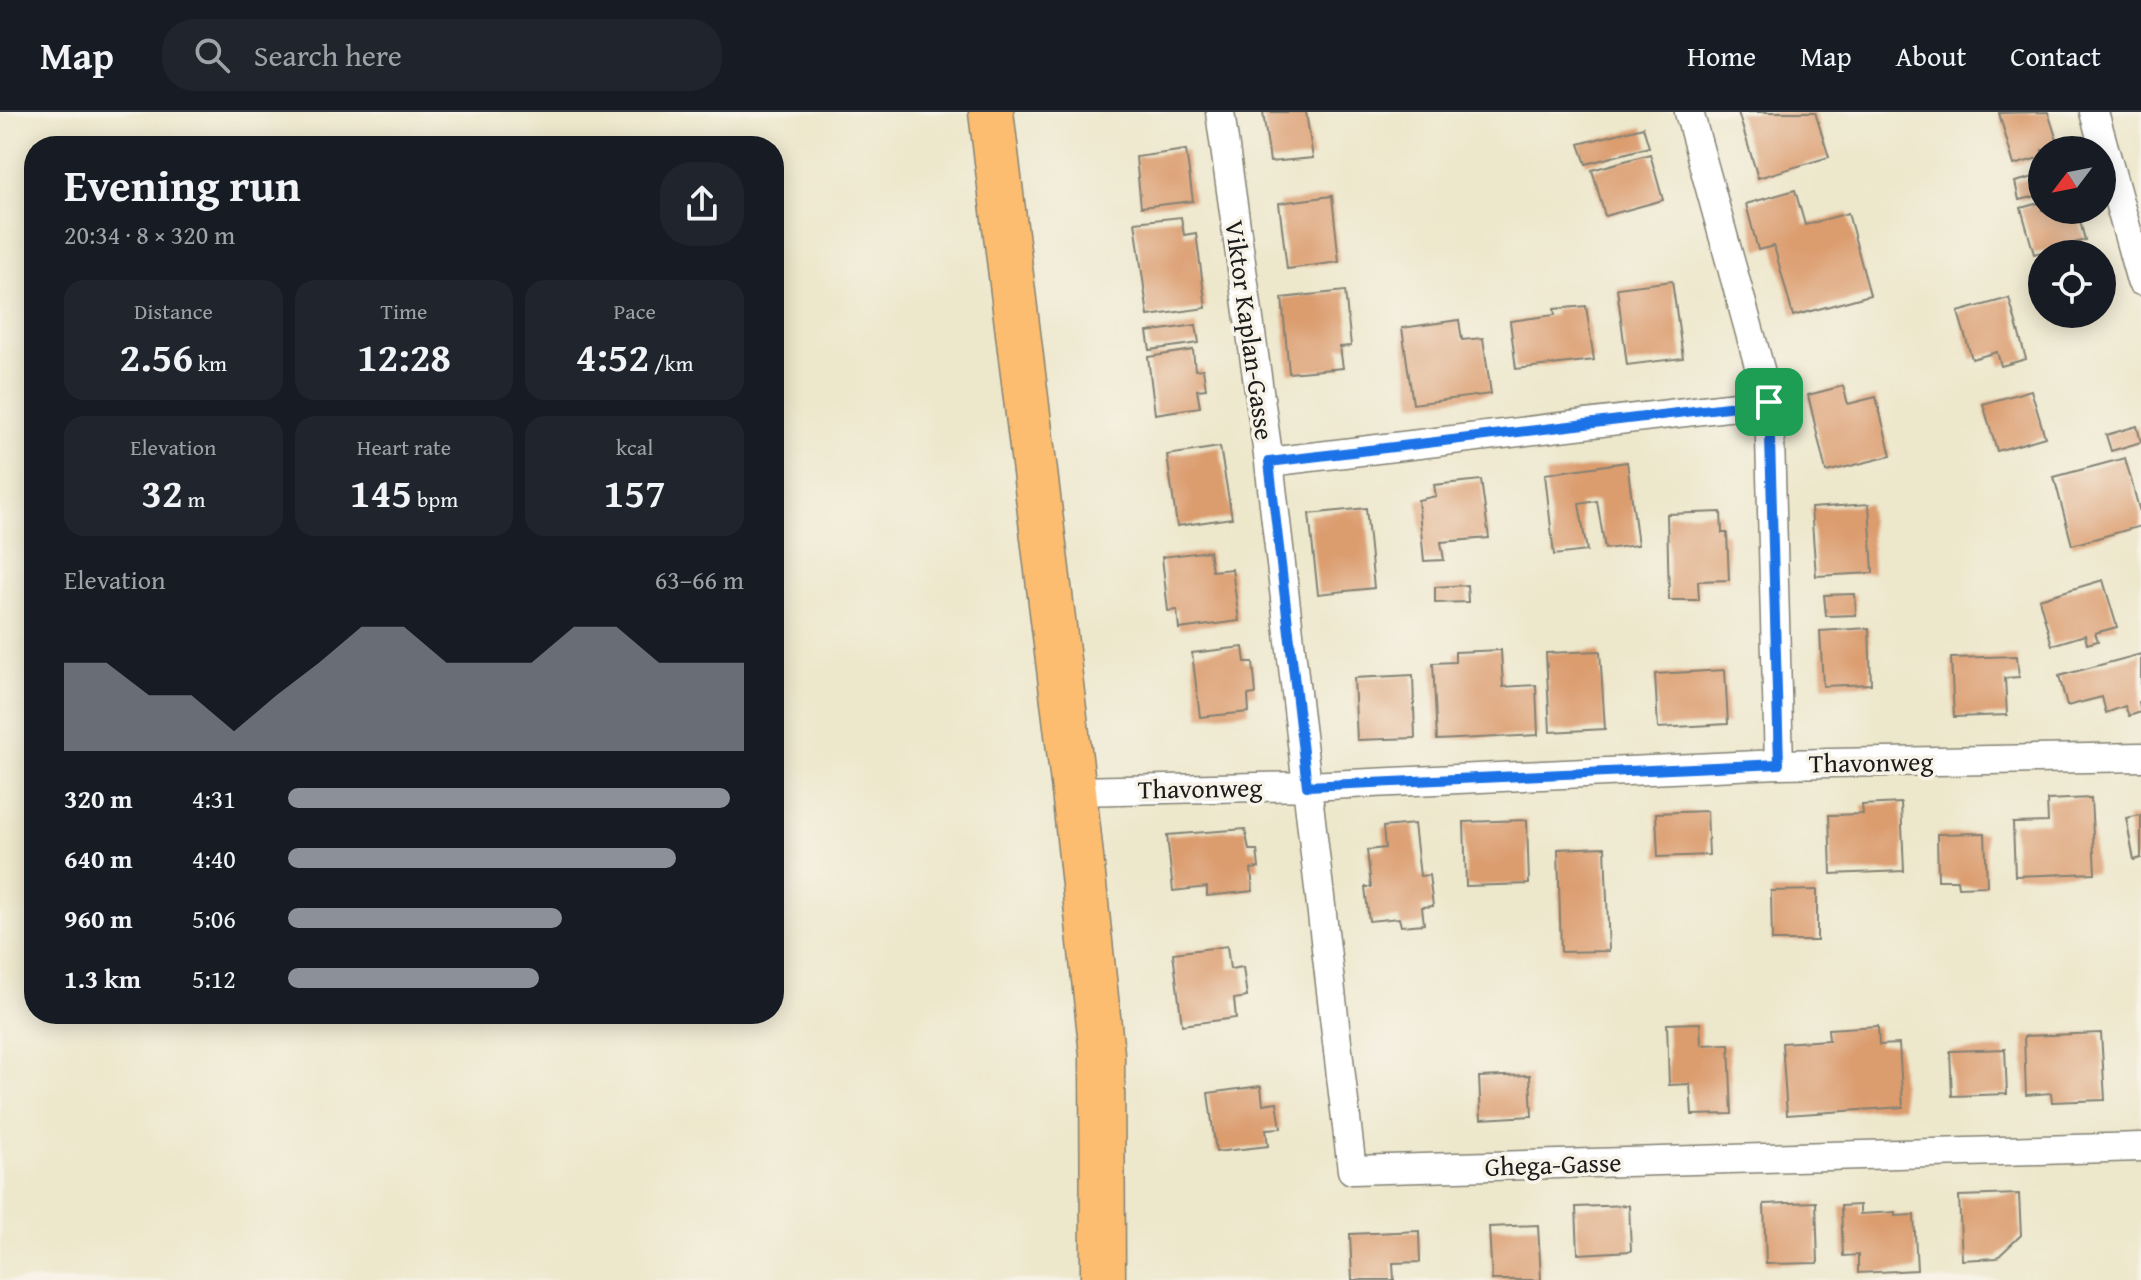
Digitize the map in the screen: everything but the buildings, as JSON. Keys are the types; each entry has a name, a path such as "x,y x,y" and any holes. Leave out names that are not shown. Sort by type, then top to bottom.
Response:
{"main road":[{"path":"991,112 1074,791 1102,1054 1103,1280"}],"street":[{"name":"Viktor Kaplan-Gasse","path":"1220,112 1269,462 1307,786"},
{"path":"1689,112 1769,402 1779,764"},
{"path":"2094,112 2141,281"},
{"path":"1269,462 1769,402"},
{"name":"Thavonweg","path":"1074,791 1307,786 1779,764 2141,757"},
{"name":"Ghega-Gasse","path":"1307,786 1352,1170 2141,1147"}],"route":[{"path":"1769,402 1779,764 1307,786 1269,462 1769,402"}]}
